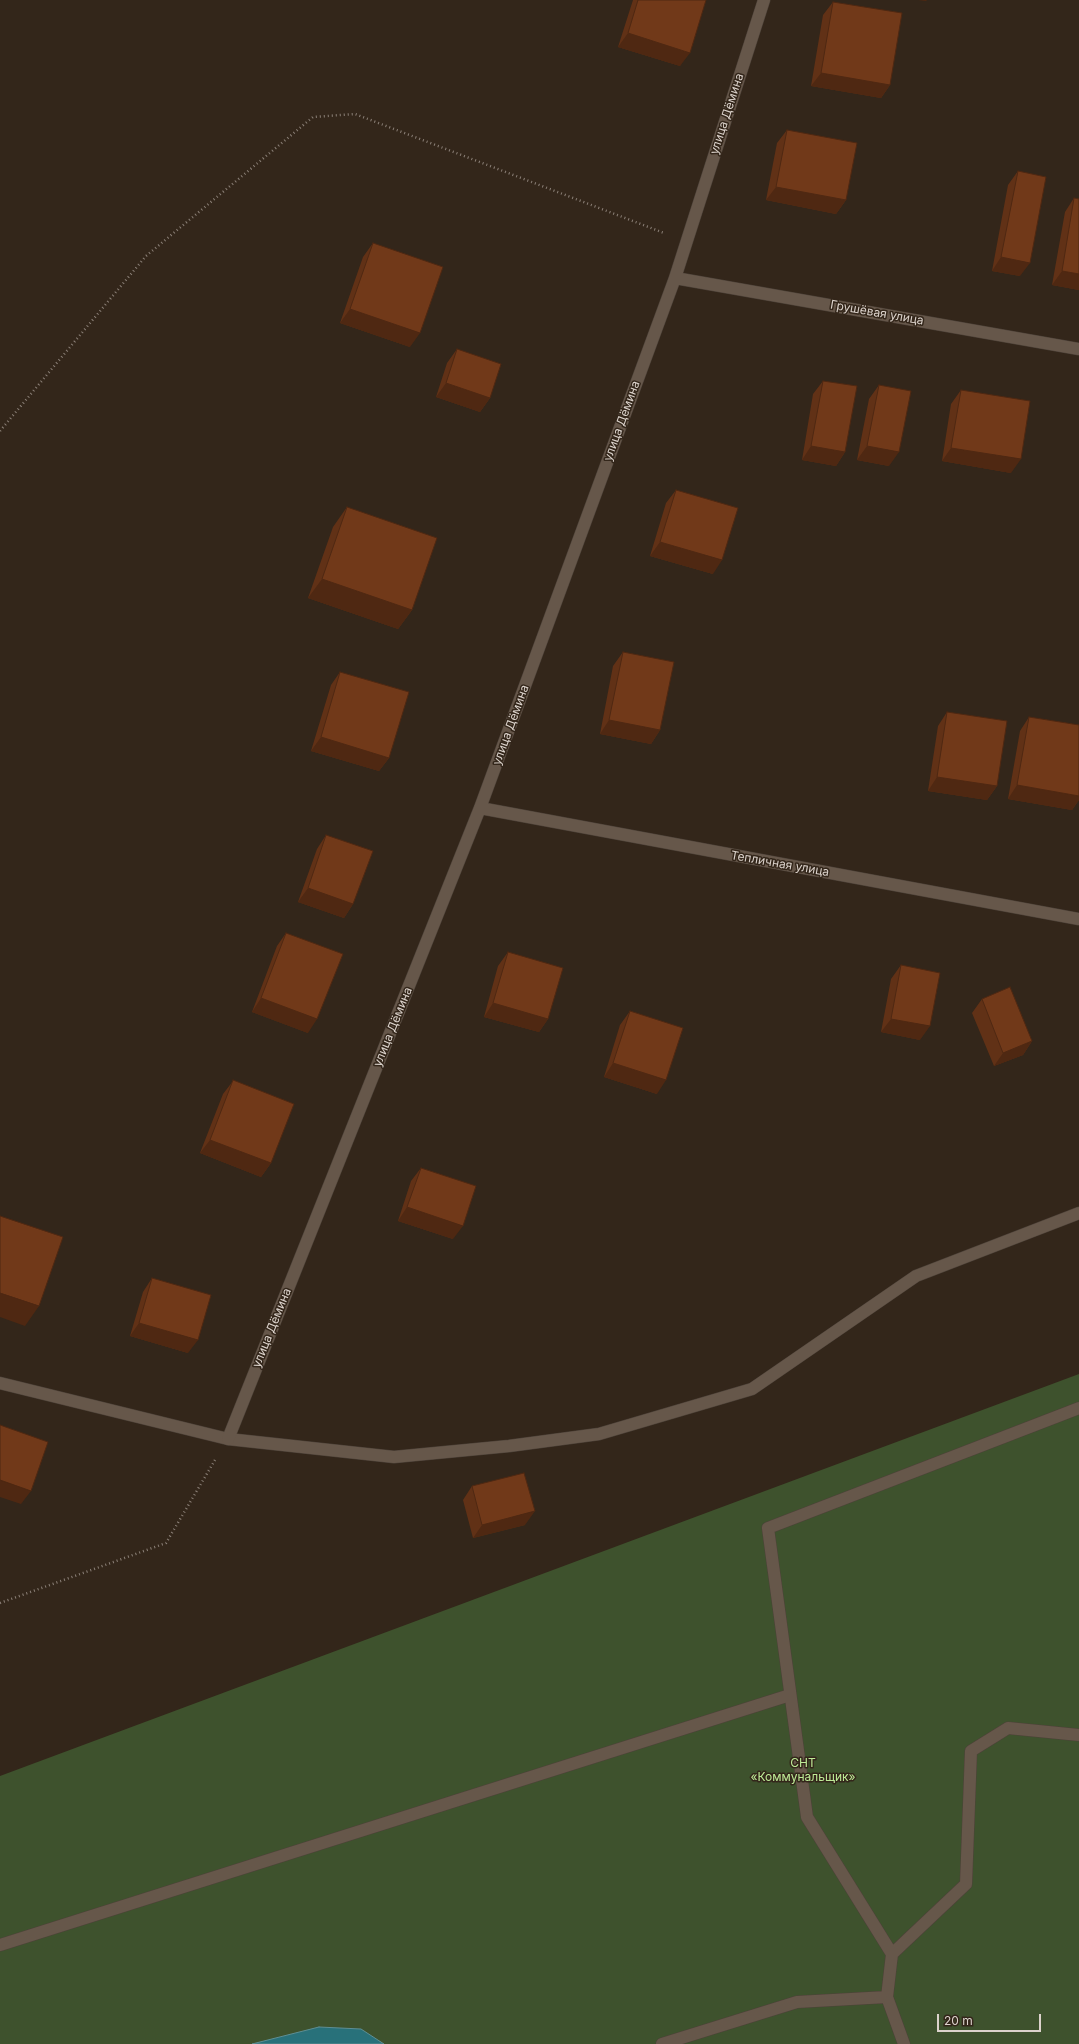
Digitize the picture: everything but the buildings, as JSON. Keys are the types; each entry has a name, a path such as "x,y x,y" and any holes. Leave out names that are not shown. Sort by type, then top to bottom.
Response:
{"street":[{"name":"улица Дёмина","path":"228,1439 480,808 675,278 764,0"},
{"name":"Грушёвая улица","path":"675,278 1079,349"},
{"name":"Тепличная улица","path":"480,808 1079,919"},
{"path":"0,1383 228,1439 394,1457 508,1446 599,1434 752,1389 916,1276 1079,1213"},
{"path":"904,2044 887,1997 892,1954 807,1817 768,1528 1079,1408"},
{"path":"0,1945 790,1695"},
{"path":"892,1954 966,1884 971,1751 1008,1728 1079,1735"},
{"path":"662,2044 797,2002 887,1997"}],"path":[{"path":"0,431 146,256 313,117 355,114 687,242"},
{"path":"0,1604 166,1543 228,1439"}],"green space":[{"name":"СНТ «Коммунальщик»","path":"1079,1374 1079,2044 0,2044 0,1776"}],"water":[{"path":"319,2027 361,2029 384,2044 252,2044"}]}
